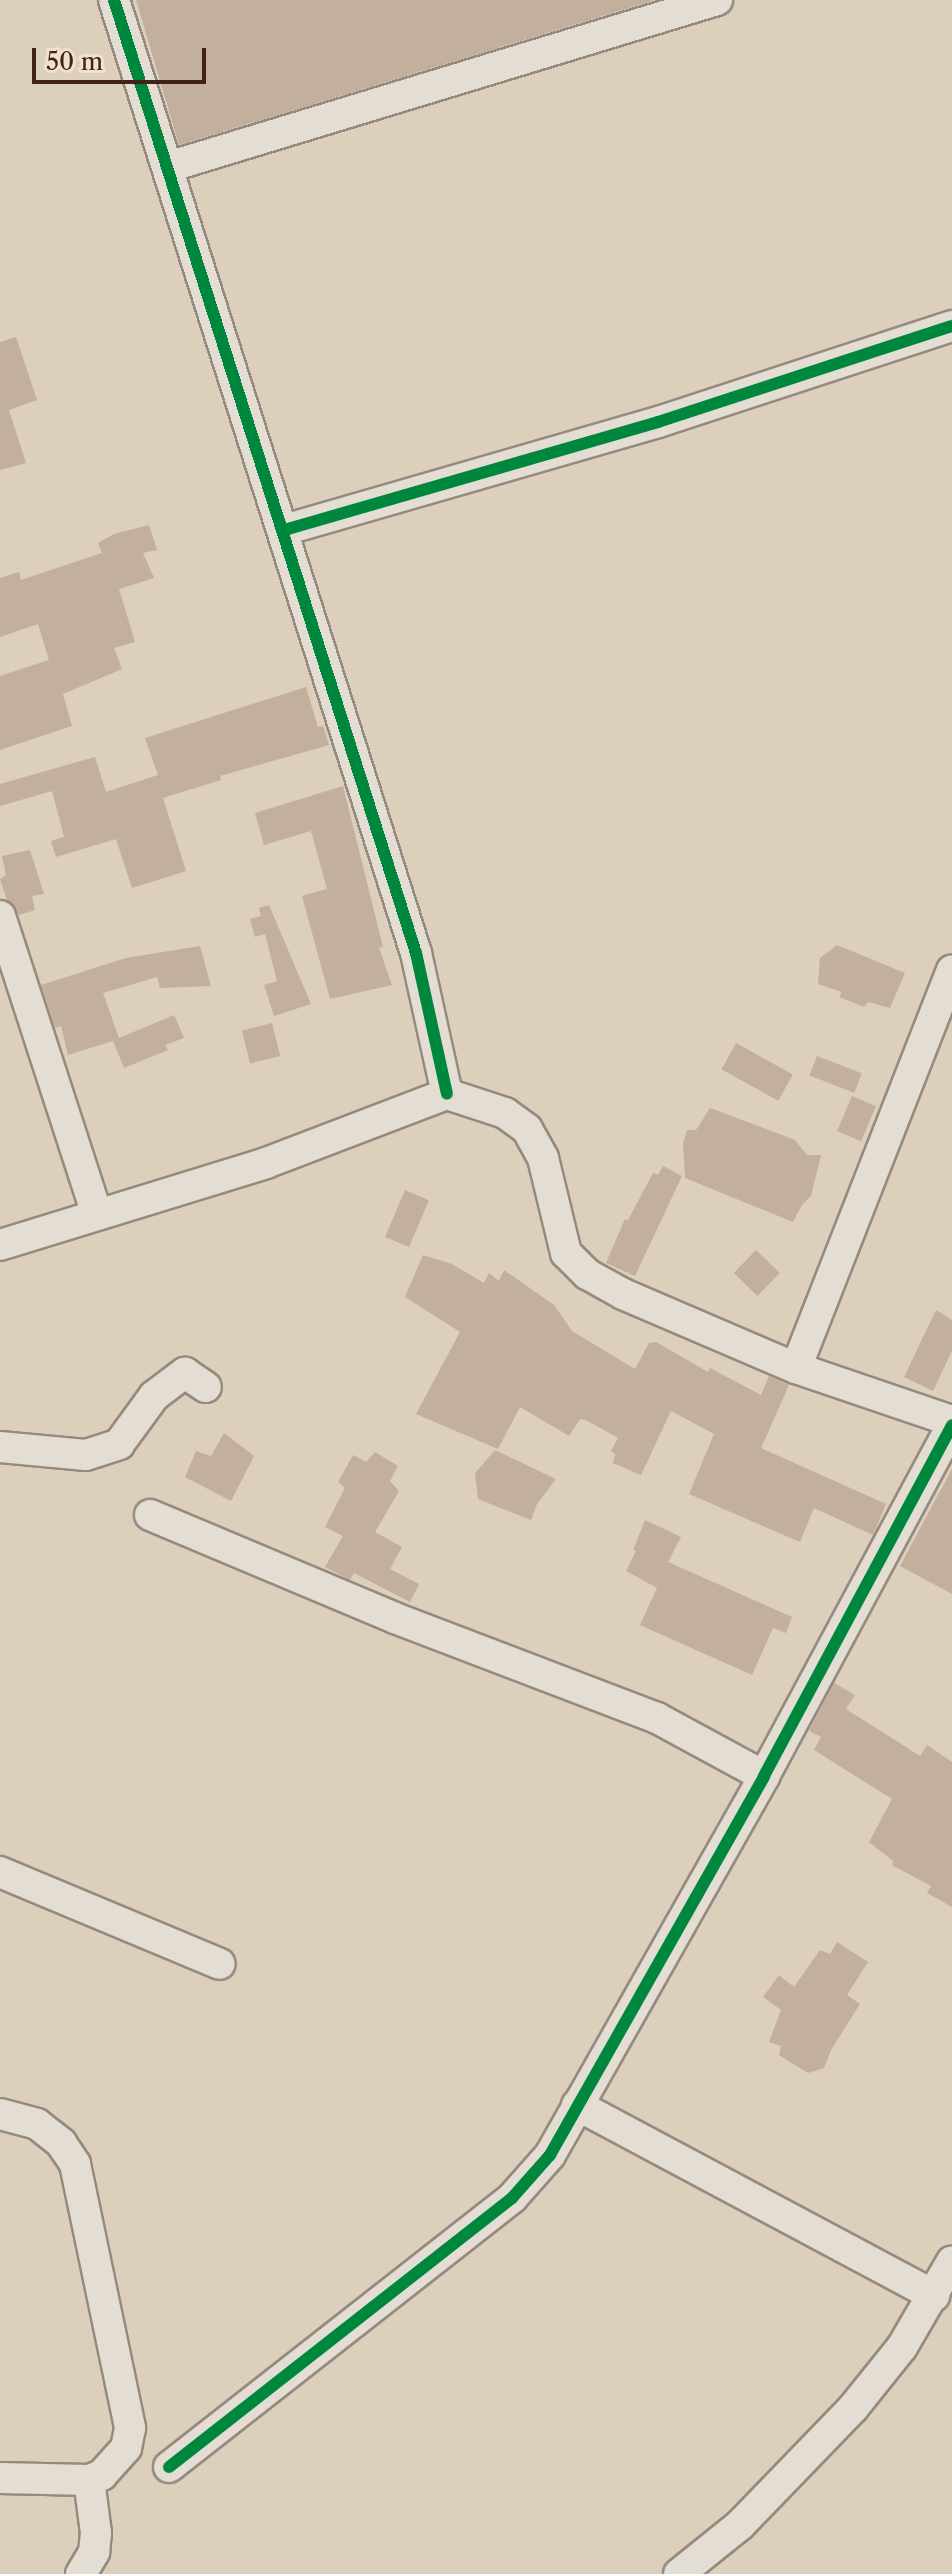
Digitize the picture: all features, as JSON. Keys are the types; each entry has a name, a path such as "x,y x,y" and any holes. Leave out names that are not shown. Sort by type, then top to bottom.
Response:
{"street":[{"path":"114,0 416,953 447,1094"},
{"path":"168,167 717,0"},
{"path":"284,530 658,422 952,326"},
{"path":"0,916 97,1215"},
{"path":"796,1368 952,970"},
{"path":"0,1245 266,1163 447,1094 505,1113 527,1129 543,1158 566,1253 587,1274 623,1294 796,1368 952,1423 764,1776 550,2155 512,2198 169,2467"},
{"path":"0,1447 86,1455 119,1444 154,1396 185,1373 206,1387"},
{"path":"150,1515 395,1618 657,1718 764,1776"},
{"path":"0,1872 220,1964"},
{"path":"577,2105 934,2296"},
{"path":"0,2114 37,2124 61,2143 75,2164 130,2428 126,2448 102,2475 89,2480 0,2478"},
{"path":"679,2574 740,2525 853,2408 902,2347 952,2261"},
{"path":"81,2574 94,2552 96,2533 89,2480"}],"building":[{"path":"136,0 651,0 652,1 179,145"},
{"path":"16,337 37,400 9,410 26,463 0,470 0,342"},
{"path":"149,525 157,550 143,553 154,578 119,589 135,642 114,648 122,669 63,694 72,726 0,750 0,676 49,660 38,624 0,637 0,578 19,572 21,580 102,553 98,543 114,534"},
{"path":"306,687 318,727 323,726 329,745 220,776 221,780 163,798 186,871 132,888 116,839 56,857 51,841 64,837 52,791 0,806 0,784 95,757 106,792 158,775 145,738"},
{"path":"343,786 383,947 379,948 392,985 330,999 302,896 327,889 311,831 264,845 255,813"},
{"path":"30,850 44,894 32,896 35,910 19,915 7,900 0,879 6,875 2,856"},
{"path":"269,905 311,1004 274,1016 264,985 277,981 265,934 255,937 250,919 261,916 259,908"},
{"path":"837,945 905,973 890,1008 868,1002 864,1007 839,997 842,992 818,984 820,958"},
{"path":"200,946 211,986 160,988 157,977 103,993 119,1038 174,1015 184,1038 165,1045 168,1050 124,1068 113,1041 68,1055 61,1026 55,1028 41,985 126,958"},
{"path":"272,1023 280,1056 250,1063 242,1030"},
{"path":"736,1043 793,1075 778,1101 721,1069"},
{"path":"817,1056 862,1073 854,1093 809,1076"},
{"path":"852,1096 876,1106 861,1141 837,1131"},
{"path":"710,1108 795,1140 807,1155 821,1155 811,1196 793,1222 685,1178 683,1144 687,1130 696,1130"},
{"path":"663,1166 682,1176 635,1276 606,1263 625,1219 628,1220 653,1173 658,1175"},
{"path":"405,1190 429,1200 409,1247 385,1237"},
{"path":"756,1250 780,1273 758,1296 734,1273"},
{"path":"423,1255 452,1264 484,1283 489,1273 499,1281 504,1270 554,1305 572,1331 635,1369 649,1343 656,1342 708,1372 710,1368 761,1395 769,1376 789,1385 761,1448 886,1504 873,1535 814,1508 800,1542 689,1494 714,1434 671,1411 641,1475 613,1463 615,1454 611,1451 618,1438 586,1420 580,1419 569,1436 520,1407 498,1449 416,1414 460,1332 405,1297"},
{"path":"936,1310 952,1320 952,1351 933,1391 904,1377"},
{"path":"224,1433 254,1456 231,1501 185,1477 196,1451 211,1456"},
{"path":"495,1450 556,1479 537,1504 531,1520 478,1499 475,1473"},
{"path":"375,1452 398,1466 390,1481 399,1491 375,1532 402,1547 390,1569 419,1584 410,1602 354,1573 350,1580 325,1567 343,1536 325,1527 345,1488 338,1482 353,1455 366,1462"},
{"path":"952,1469 952,1594 900,1566"},
{"path":"645,1520 681,1537 668,1562 792,1617 786,1633 773,1628 752,1675 640,1625 657,1588 626,1571"},
{"path":"834,1683 855,1695 846,1709 920,1756 927,1745 952,1762 952,1907 927,1893 931,1886 892,1865 893,1861 869,1842 892,1799 814,1750 821,1737 809,1731"},
{"path":"837,1942 868,1962 847,1995 860,2004 831,2050 824,2068 808,2073 779,2055 781,2046 769,2042 781,2010 763,1997 779,1975 794,1987 820,1950 830,1954"}],"cycle path":[{"path":"114,0 416,953 447,1094"},
{"path":"284,530 658,422 952,326"},
{"path":"169,2467 512,2198 550,2155 764,1776 952,1425"}]}
